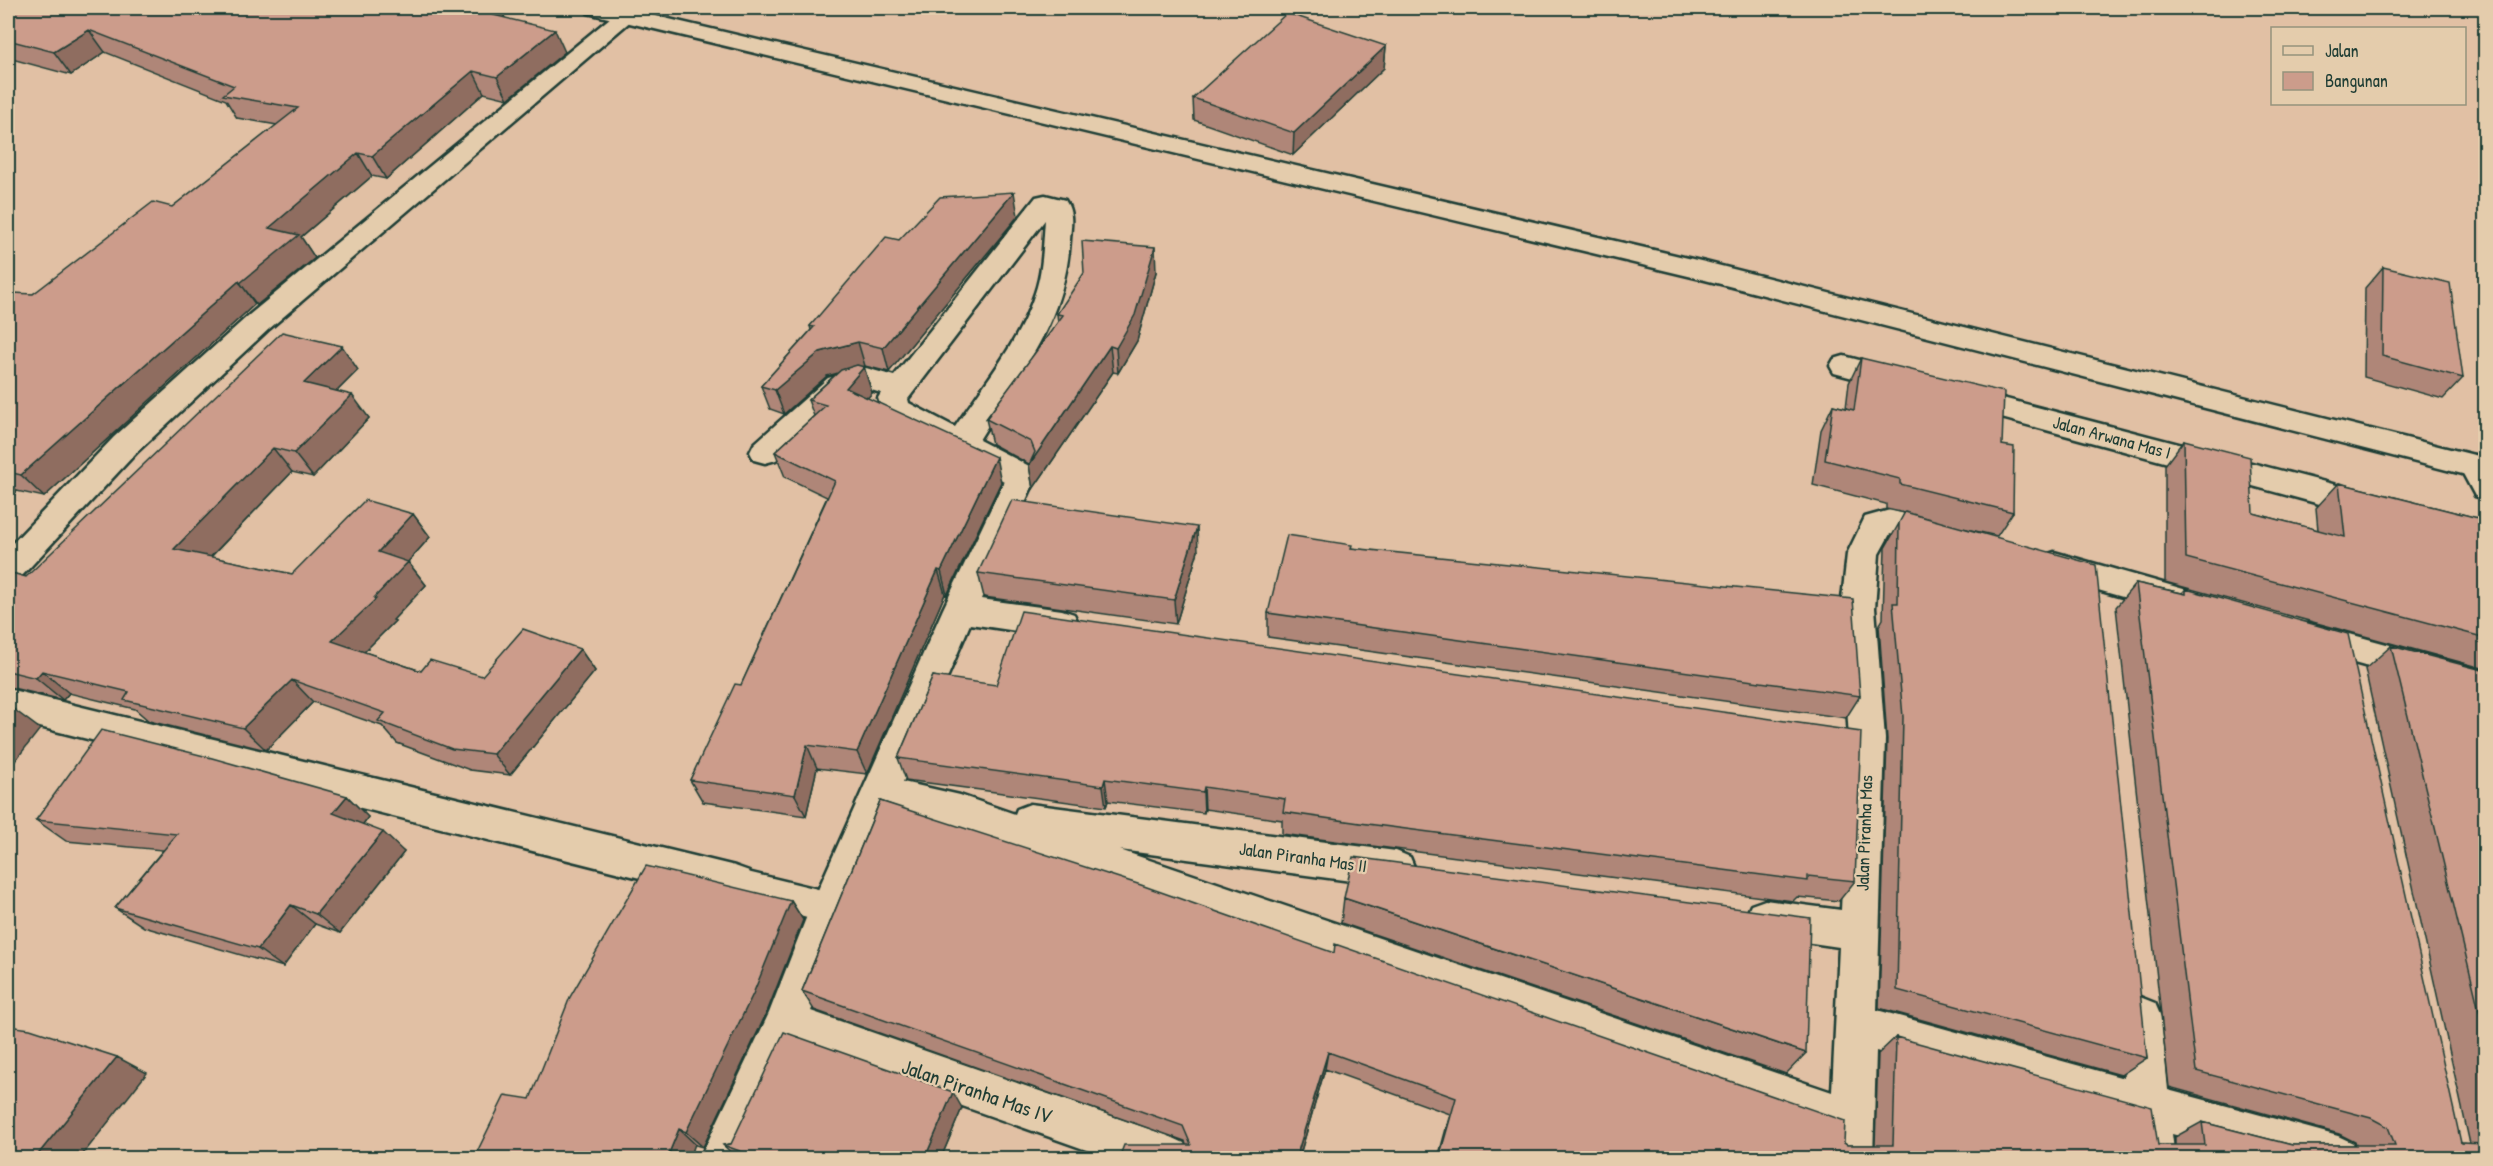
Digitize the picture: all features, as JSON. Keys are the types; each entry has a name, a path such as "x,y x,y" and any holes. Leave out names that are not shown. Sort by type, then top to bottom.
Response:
{"street":[{"path":"596,8 629,11 1705,271 2482,474"},
{"path":"8,569 125,445 259,322 629,11"},
{"path":"722,1158 786,1023 830,908 960,609 1022,476 895,409 893,398 1044,204 1056,206 1059,213 1052,283 1045,304 1022,348 961,443"},
{"name":"Jalan Arwana Mas I","path":"1844,366 2394,512"},
{"path":"765,452 838,385 866,378 900,389"},
{"name":"Jalan Piranha Mas","path":"1852,1140 1861,931 1849,737 1863,554 1876,526 1890,522 1969,543"},
{"path":"2026,558 2096,594 2206,608"},
{"path":"960,609 1089,628"},
{"path":"2284,630 2344,663 2486,686"},
{"path":"8,704 735,884"},
{"path":"880,793 960,812 1852,1140"},
{"name":"Jalan Piranha Mas II","path":"960,812 1434,874"},
{"path":"1730,914 1861,931"},
{"path":"2137,988 2153,1158"},
{"name":"Jalan Piranha Mas IV","path":"786,1023 1169,1158"},
{"path":"1857,1024 2338,1158"}],"lane":[{"path":"735,884 830,908"}],"building":[{"path":"8,8 494,8 501,9 493,15 555,30 497,77 473,71 372,156 358,153 269,228 299,235 240,283 239,281 21,475 8,472 8,298 13,293 33,294 153,202 172,207 298,108 223,95 234,86 89,30 54,52 8,40"},
{"path":"1287,13 1386,46 1294,133 1193,98"},
{"path":"1014,192 883,348 858,342 820,352 775,390 761,386 814,327 810,326 886,237 899,240 940,197"},
{"path":"1082,241 1155,247 1135,315 1116,348 1110,346 1029,465 1035,452 1031,442 986,419 1063,315 1057,314 1084,273"},
{"path":"2383,267 2450,283 2463,378 2382,356"},
{"path":"282,332 342,346 304,383 352,395 294,453 273,448 174,549 292,574 365,500 413,514 378,552 408,562 374,598 376,599 332,641 421,671 430,660 482,676 523,629 580,649 493,754 452,749 378,721 385,713 292,680 243,728 124,700 129,692 42,671 36,678 8,671 8,572 26,577"},
{"path":"1861,358 2004,392 2002,445 2014,447 2013,512 1900,484 1900,479 1825,460 1833,405 1854,410"},
{"path":"857,365 864,367 846,388 996,457 941,571 938,570 857,752 807,745 795,795 690,780 735,684 741,685 835,481 775,452 826,405 808,400 841,370"},
{"path":"2184,440 2250,457 2253,513 2345,537 2339,483 2486,520 2486,638 2186,558"},
{"path":"1012,500 1197,527 1174,600 978,573"},
{"path":"1905,512 2096,565 2147,1058 1897,990 1903,717 1893,603 1898,603 1899,523"},
{"path":"1287,535 1352,545 1351,548 1853,599 1860,696 1268,613"},
{"path":"2136,583 2186,594 2186,589 2348,634 2461,1143 2486,1144 2486,1158 1439,1158 1456,1098 1328,1052 1296,1158 1119,1158 1124,1145 1191,1145 1183,1126 802,991 880,801 1141,885 1334,953 1335,944 1845,1121 1844,1143 1847,1145 1893,1145 1896,1037 2152,1107 2158,1145 2205,1145 2202,1122 2292,1145 2395,1145 2388,1127 2371,1118 2196,1071"},
{"path":"1021,611 1861,732 1855,881 1808,876 1808,881 1283,812 1285,799 1204,787 1203,792 1105,779 1103,786 898,758 933,676 996,685"},
{"path":"2391,646 2486,671 2486,1039"},
{"path":"101,730 347,796 333,813 383,832 316,914 291,905 258,949 115,908 177,834 36,820"},
{"path":"1353,857 1810,918 1806,1053 1344,898"},
{"path":"646,866 791,901 753,994 686,1132 679,1129 667,1158 474,1158 505,1095 530,1099 570,997"},
{"path":"8,1026 30,1029 117,1057 35,1158 8,1158"},
{"path":"784,1032 953,1092 925,1158 759,1158 723,1145 731,1144"}]}
